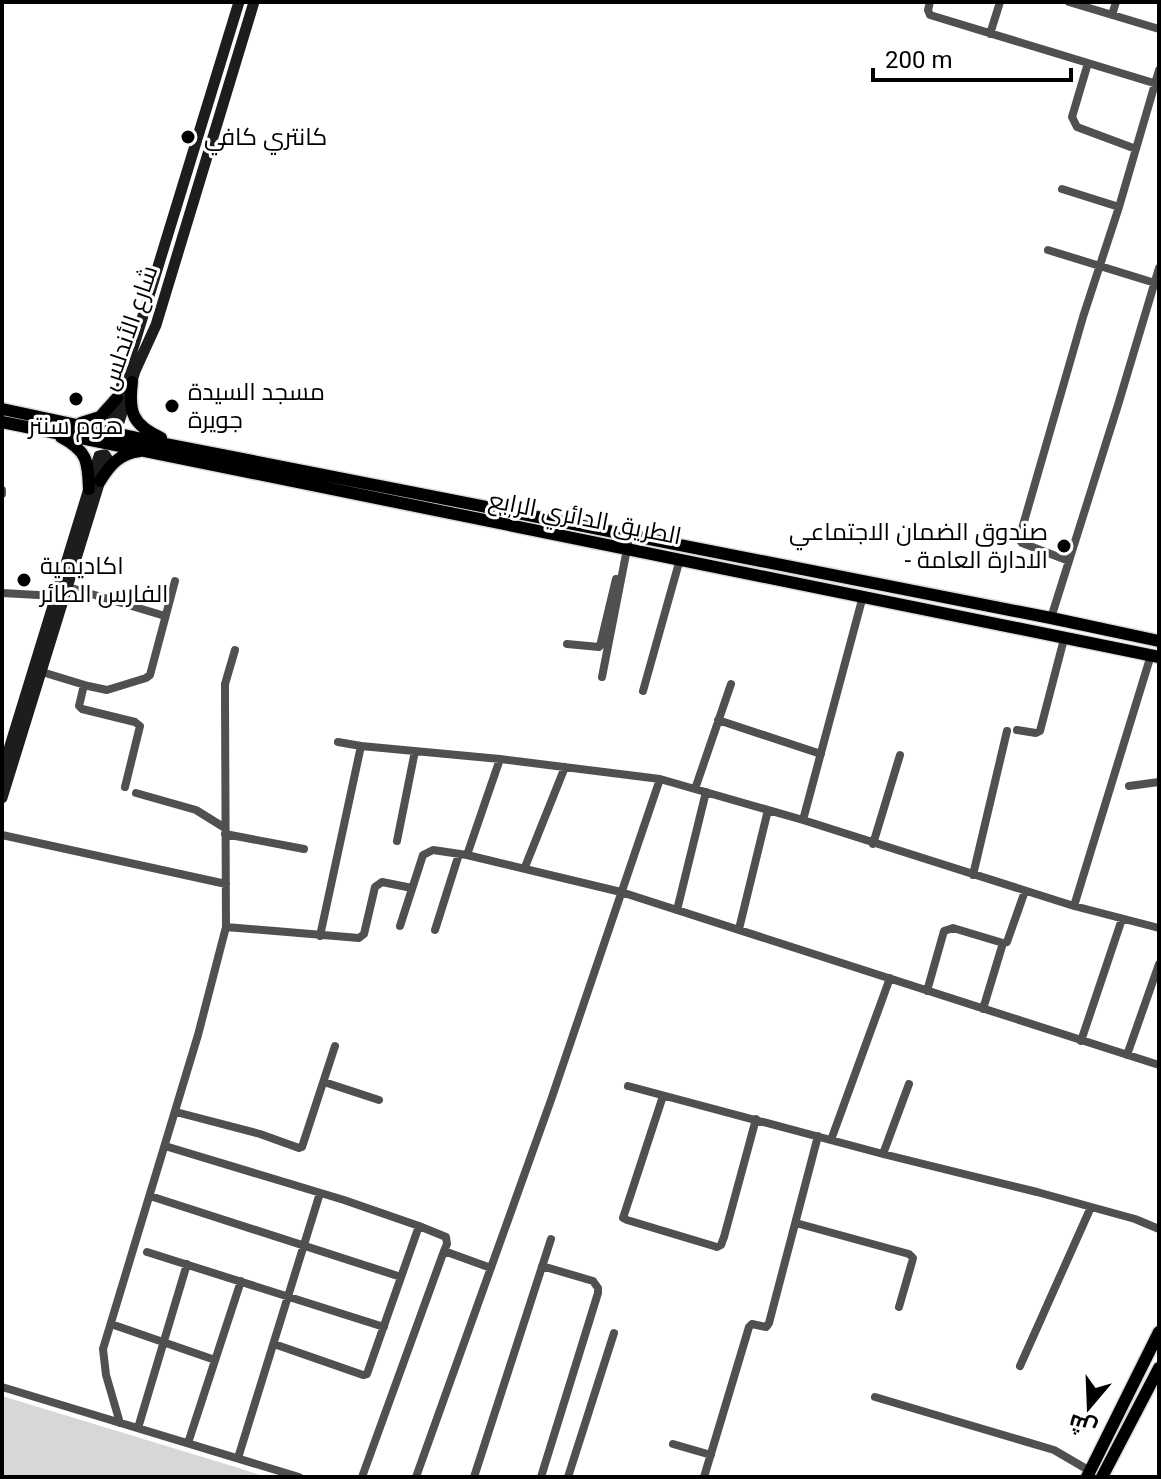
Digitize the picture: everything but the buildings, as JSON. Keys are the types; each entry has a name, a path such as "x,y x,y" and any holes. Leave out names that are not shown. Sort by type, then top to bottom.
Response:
{"main road":[{"name":"شارع الأندلس","path":"239,2 117,398 111,420 114,424 119,422 152,335 254,2"},
{"path":"159,262 174,267"},
{"path":"132,382 130,406 137,421 148,431 183,448"},
{"path":"77,424 100,417 117,398"},
{"name":"الطريق الدائري الرابع","path":"2,409 626,544 680,559 1155,656"},
{"name":"الطريق الدائري الرابع","path":"2,422 626,544 825,574 1159,641"},
{"path":"2,772 68,587 95,485 83,454 51,432"},
{"path":"2,798 42,672 56,596 95,485 120,457 131,452 147,451"},
{"path":"820,587 818,580 825,574"},
{"path":"1093,1475 1159,1332"},
{"path":"1093,1475 1159,1368"}],"street":[{"path":"930,2 930,15 1157,84"},
{"path":"990,34 1000,2"},
{"path":"1069,2 1159,29"},
{"path":"1112,15 1116,2"},
{"path":"1088,63 1072,117 1077,127 1136,149"},
{"path":"1069,561 1022,543 1019,539 1159,70"},
{"path":"1062,189 1119,207"},
{"path":"1048,250 1155,283"},
{"path":"1051,618 1155,296 1159,268"},
{"path":"567,644 600,646 626,544"},
{"path":"602,677 626,544"},
{"path":"643,691 680,559"},
{"path":"42,672 107,690 146,678 150,675 175,581"},
{"path":"68,587 165,616"},
{"path":"2,593 56,596"},
{"path":"803,820 863,596"},
{"path":"973,875 1012,730 1040,731 1064,639"},
{"path":"120,1423 103,1360 103,1349 176,1112 226,927 225,684 235,650"},
{"path":"1074,906 1155,656"},
{"path":"695,789 731,684"},
{"path":"84,685 79,702 82,709 135,722 140,726 125,787"},
{"path":"718,720 821,754"},
{"path":"338,742 660,779 803,820 1074,906 1159,928"},
{"path":"320,936 361,746"},
{"path":"397,841 415,751"},
{"path":"873,844 900,755"},
{"path":"435,930 500,759"},
{"path":"525,867 565,767"},
{"path":"416,1477 551,1100 660,779"},
{"path":"1129,786 1159,782"},
{"path":"677,910 706,792"},
{"path":"136,793 196,810 225,831 304,849"},
{"path":"739,929 768,810"},
{"path":"2,835 226,884"},
{"path":"400,926 423,855 433,850 463,854 621,892 1159,1065"},
{"path":"226,927 359,938 364,934 378,884 382,882 412,888"},
{"path":"927,991 942,936 948,929 1007,942 1025,891"},
{"path":"1081,1041 1122,919"},
{"path":"983,1009 1003,943"},
{"path":"1127,1055 1159,964"},
{"path":"831,1140 890,978"},
{"path":"176,1112 260,1134 299,1148 304,1145 335,1046"},
{"path":"324,1082 379,1100"},
{"path":"883,1154 909,1084"},
{"path":"628,1086 1091,1207 1159,1229"},
{"path":"663,1096 623,1218 717,1247 724,1237 756,1119"},
{"path":"704,1477 749,1327 752,1324 766,1327 769,1323 818,1136"},
{"path":"165,1146 444,1235 447,1241 444,1251 362,1477"},
{"path":"238,1458 320,1193"},
{"path":"150,1196 401,1277"},
{"path":"1020,1366 1091,1207"},
{"path":"796,1223 909,1254 913,1258 899,1307"},
{"path":"274,1344 365,1375 419,1226"},
{"path":"474,1477 551,1239"},
{"path":"444,1251 491,1268"},
{"path":"147,1252 384,1327"},
{"path":"138,1428 187,1264"},
{"path":"541,1477 598,1293 595,1284 587,1279 542,1266"},
{"path":"188,1443 241,1281"},
{"path":"111,1324 215,1360"},
{"path":"568,1477 614,1333"},
{"path":"2,1387 299,1477"},
{"path":"875,1397 1054,1450 1093,1475"},
{"path":"673,1444 711,1455"}],"shaded area":[{"path":"2,1396 242,1469 266,1477 2,1477"}],"place":[{"name":"كانتري كافي","path":"188,137"},
{"name":"هوم سنتر","path":"76,399"},
{"name":"مسجد السيدة جويرة","path":"172,406"},
{"name":"صندوق الضمان الاجتماعي - الادارة العامة","path":"1064,546"},
{"name":"اكاديمية الفارس الطائر","path":"24,580"}]}
